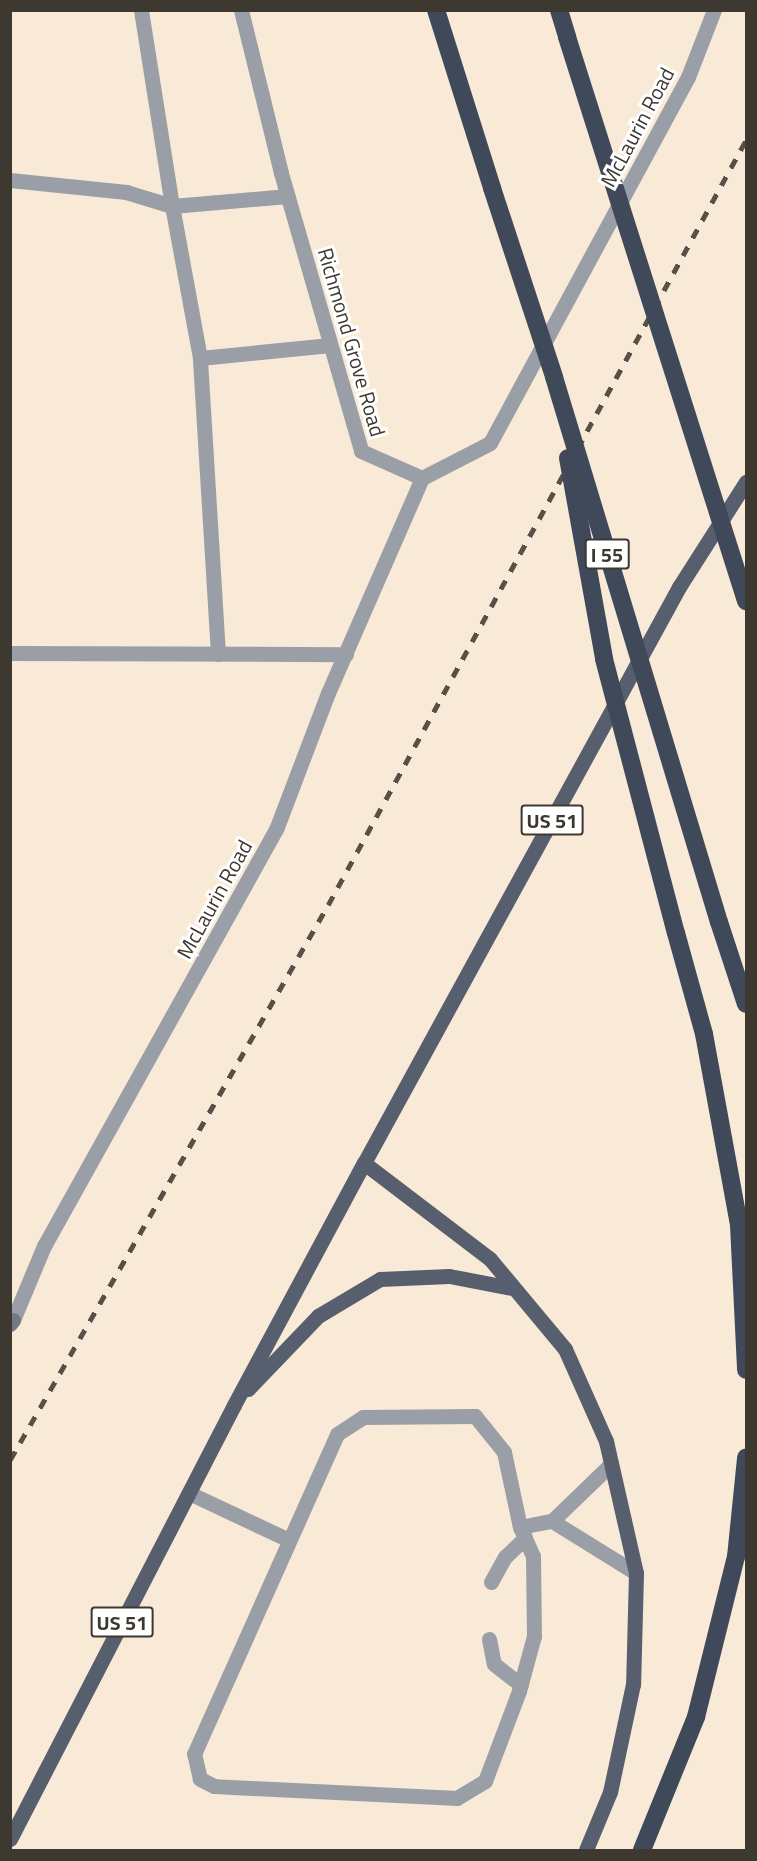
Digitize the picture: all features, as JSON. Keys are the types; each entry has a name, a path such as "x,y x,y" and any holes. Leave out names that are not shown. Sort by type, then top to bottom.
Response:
{"highway":[{"name":"I 55","path":"436,10 554,377 719,922 747,1004"},
{"path":"559,10 747,601"},
{"path":"554,377 604,659 704,1034 739,1225 747,1370"},
{"path":"642,1851 696,1717 736,1557 747,1458"}],"main road":[{"name":"US 51","path":"10,1839 234,1405 364,1163 679,587 747,482"},
{"path":"364,1163 490,1259 512,1288 565,1348 606,1441 636,1573 633,1684 610,1792 586,1851"},
{"path":"234,1405 318,1316 380,1278 449,1276 512,1288"}],"street":[{"path":"141,10 172,206 200,358 218,654"},
{"name":"Richmond Grove Road","path":"241,10 288,196 361,451 422,478"},
{"name":"McLaurin Road","path":"12,1322 44,1246 277,827 345,654 422,478 490,443 688,77 714,10"},
{"path":"10,180 126,192 172,206 288,196"},
{"path":"200,358 330,345"},
{"path":"10,653 345,654"},
{"path":"475,1416 504,1452 522,1532 533,1556 534,1636 521,1685 484,1781 457,1798 214,1786 200,1779 194,1754 338,1434 363,1417 475,1416"},
{"path":"491,1582 522,1532 552,1521 611,1464"},
{"path":"189,1492 290,1540"},
{"path":"552,1521 636,1573"},
{"path":"489,1639 494,1664 521,1685"}],"railway":[{"path":"10,1460 328,905 746,140"}]}
